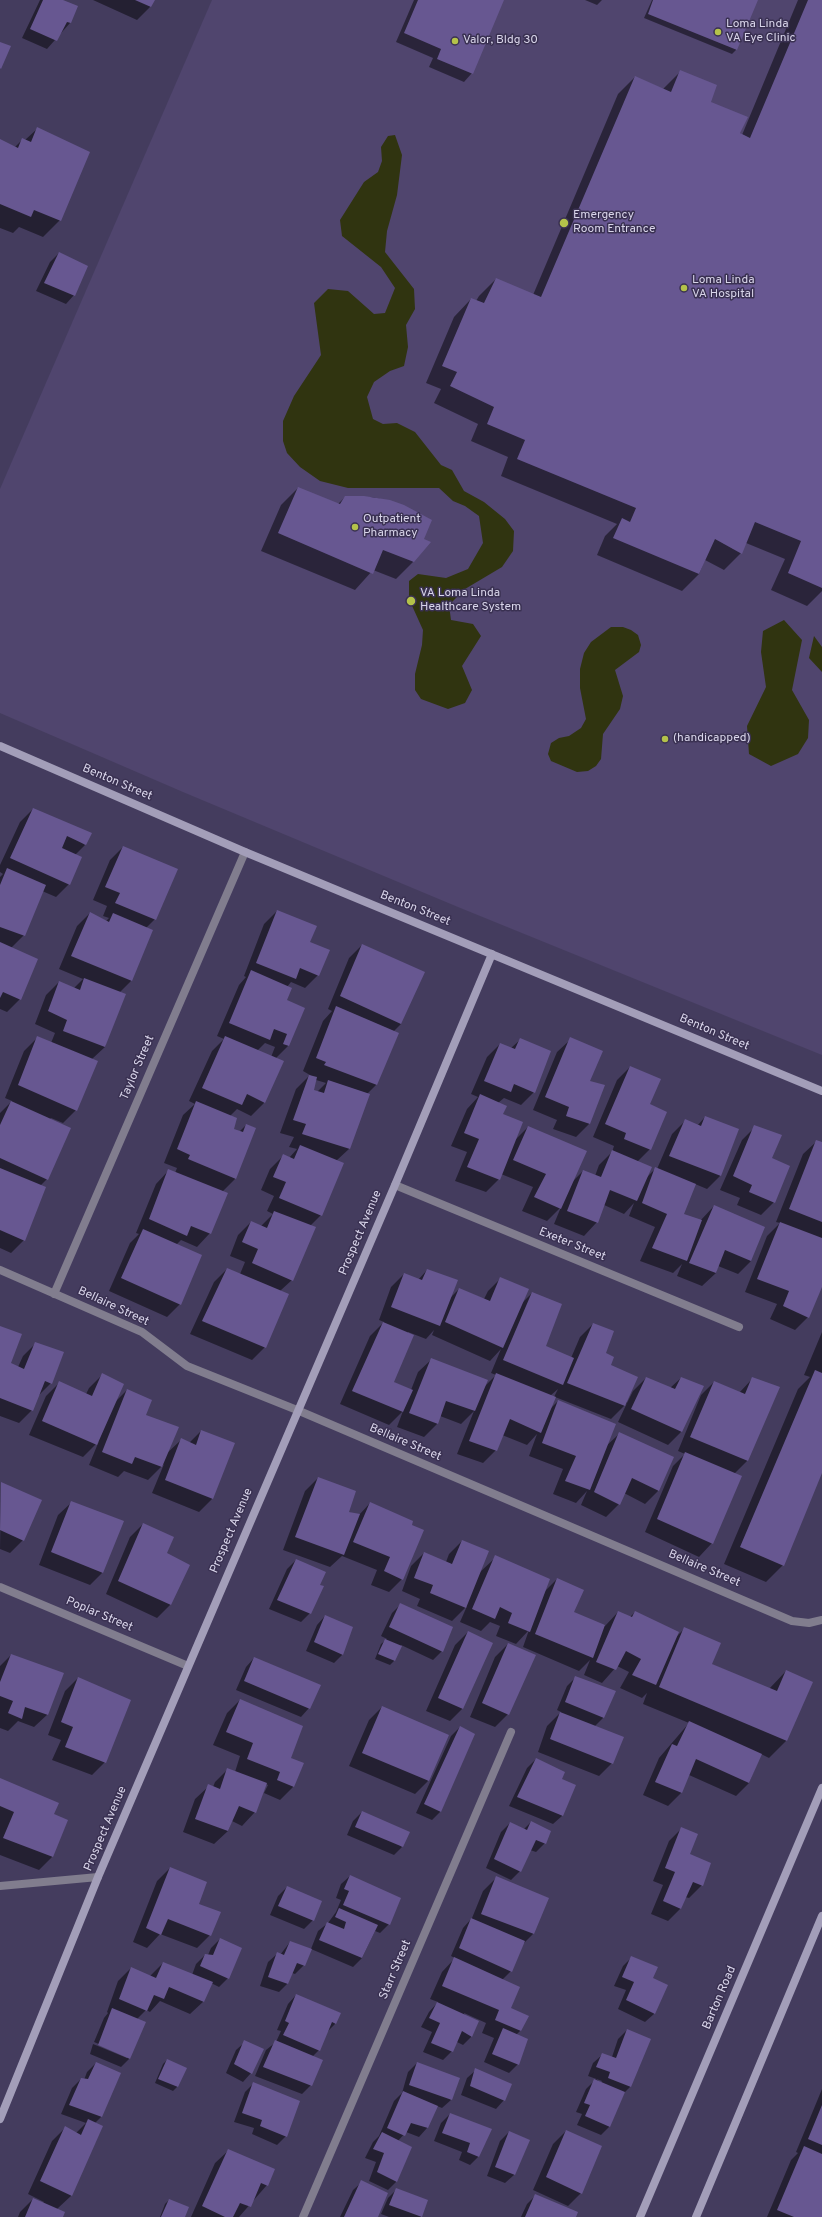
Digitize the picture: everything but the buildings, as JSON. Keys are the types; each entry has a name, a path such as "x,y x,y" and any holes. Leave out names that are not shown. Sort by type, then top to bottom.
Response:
{"street":[{"name":"Benton Street","path":"0,746 244,852 822,1091"},
{"name":"Taylor Street","path":"54,1294 244,852"},
{"name":"Prospect Avenue","path":"0,2119 98,1877 297,1410 395,1185 492,954"},
{"name":"Exeter Street","path":"395,1185 739,1327"},
{"name":"Bellaire Street","path":"0,1270 142,1332 187,1366 297,1410 792,1621 808,1623 822,1620"},
{"name":"Poplar Street","path":"0,1587 188,1666"},
{"name":"Starr Street","path":"303,2217 511,1732"},
{"name":"Barton Road","path":"640,2217 822,1788"},
{"path":"0,1886 98,1877"},
{"path":"696,2217 822,1916"}],"shaded area":[{"name":"VA Loma Linda Healthcare System","path":"212,0 822,0 822,1055 458,907 183,792 0,713 0,489"},
{"path":"395,135 402,155 397,195 387,231 385,252 414,289 415,309 406,325 408,347 404,366 390,371 374,382 367,397 373,419 383,424 397,423 415,432 441,465 452,470 464,491 484,502 505,519 514,531 513,551 502,567 465,589 449,605 451,620 473,624 481,636 462,666 472,690 465,703 448,709 421,699 415,690 415,674 422,645 423,630 409,599 409,581 418,574 446,578 468,569 483,543 479,516 465,506 453,501 439,488 348,488 320,481 300,467 287,453 283,441 283,421 294,396 321,355 314,303 328,289 348,291 374,314 385,313 395,288 381,267 342,236 340,220 364,182 378,172 382,161 381,147 388,136"},
{"path":"784,620 802,640 792,690 809,720 808,738 798,754 771,766 749,754 747,726 766,687 761,652 763,631"},
{"path":"611,627 623,627 631,630 638,635 641,645 639,652 615,670 623,696 620,709 603,734 601,759 596,766 588,771 577,772 551,761 548,754 551,743 559,738 569,736 581,728 586,719 580,688 580,669 584,653 591,642"},
{"path":"814,636 822,647 822,672 809,658"}],"place":[{"name":"Loma Linda VA Eye Clinic","path":"718,32"},
{"name":"Valor, Bldg 30","path":"455,41"},
{"name":"Emergency Room Entrance","path":"564,223"},
{"name":"Loma Linda VA Hospital","path":"684,288"},
{"name":"Outpatient Pharmacy","path":"355,527"},
{"name":"VA Loma Linda Healthcare System","path":"411,601"},
{"name":"(handicapped)","path":"665,739"}]}
